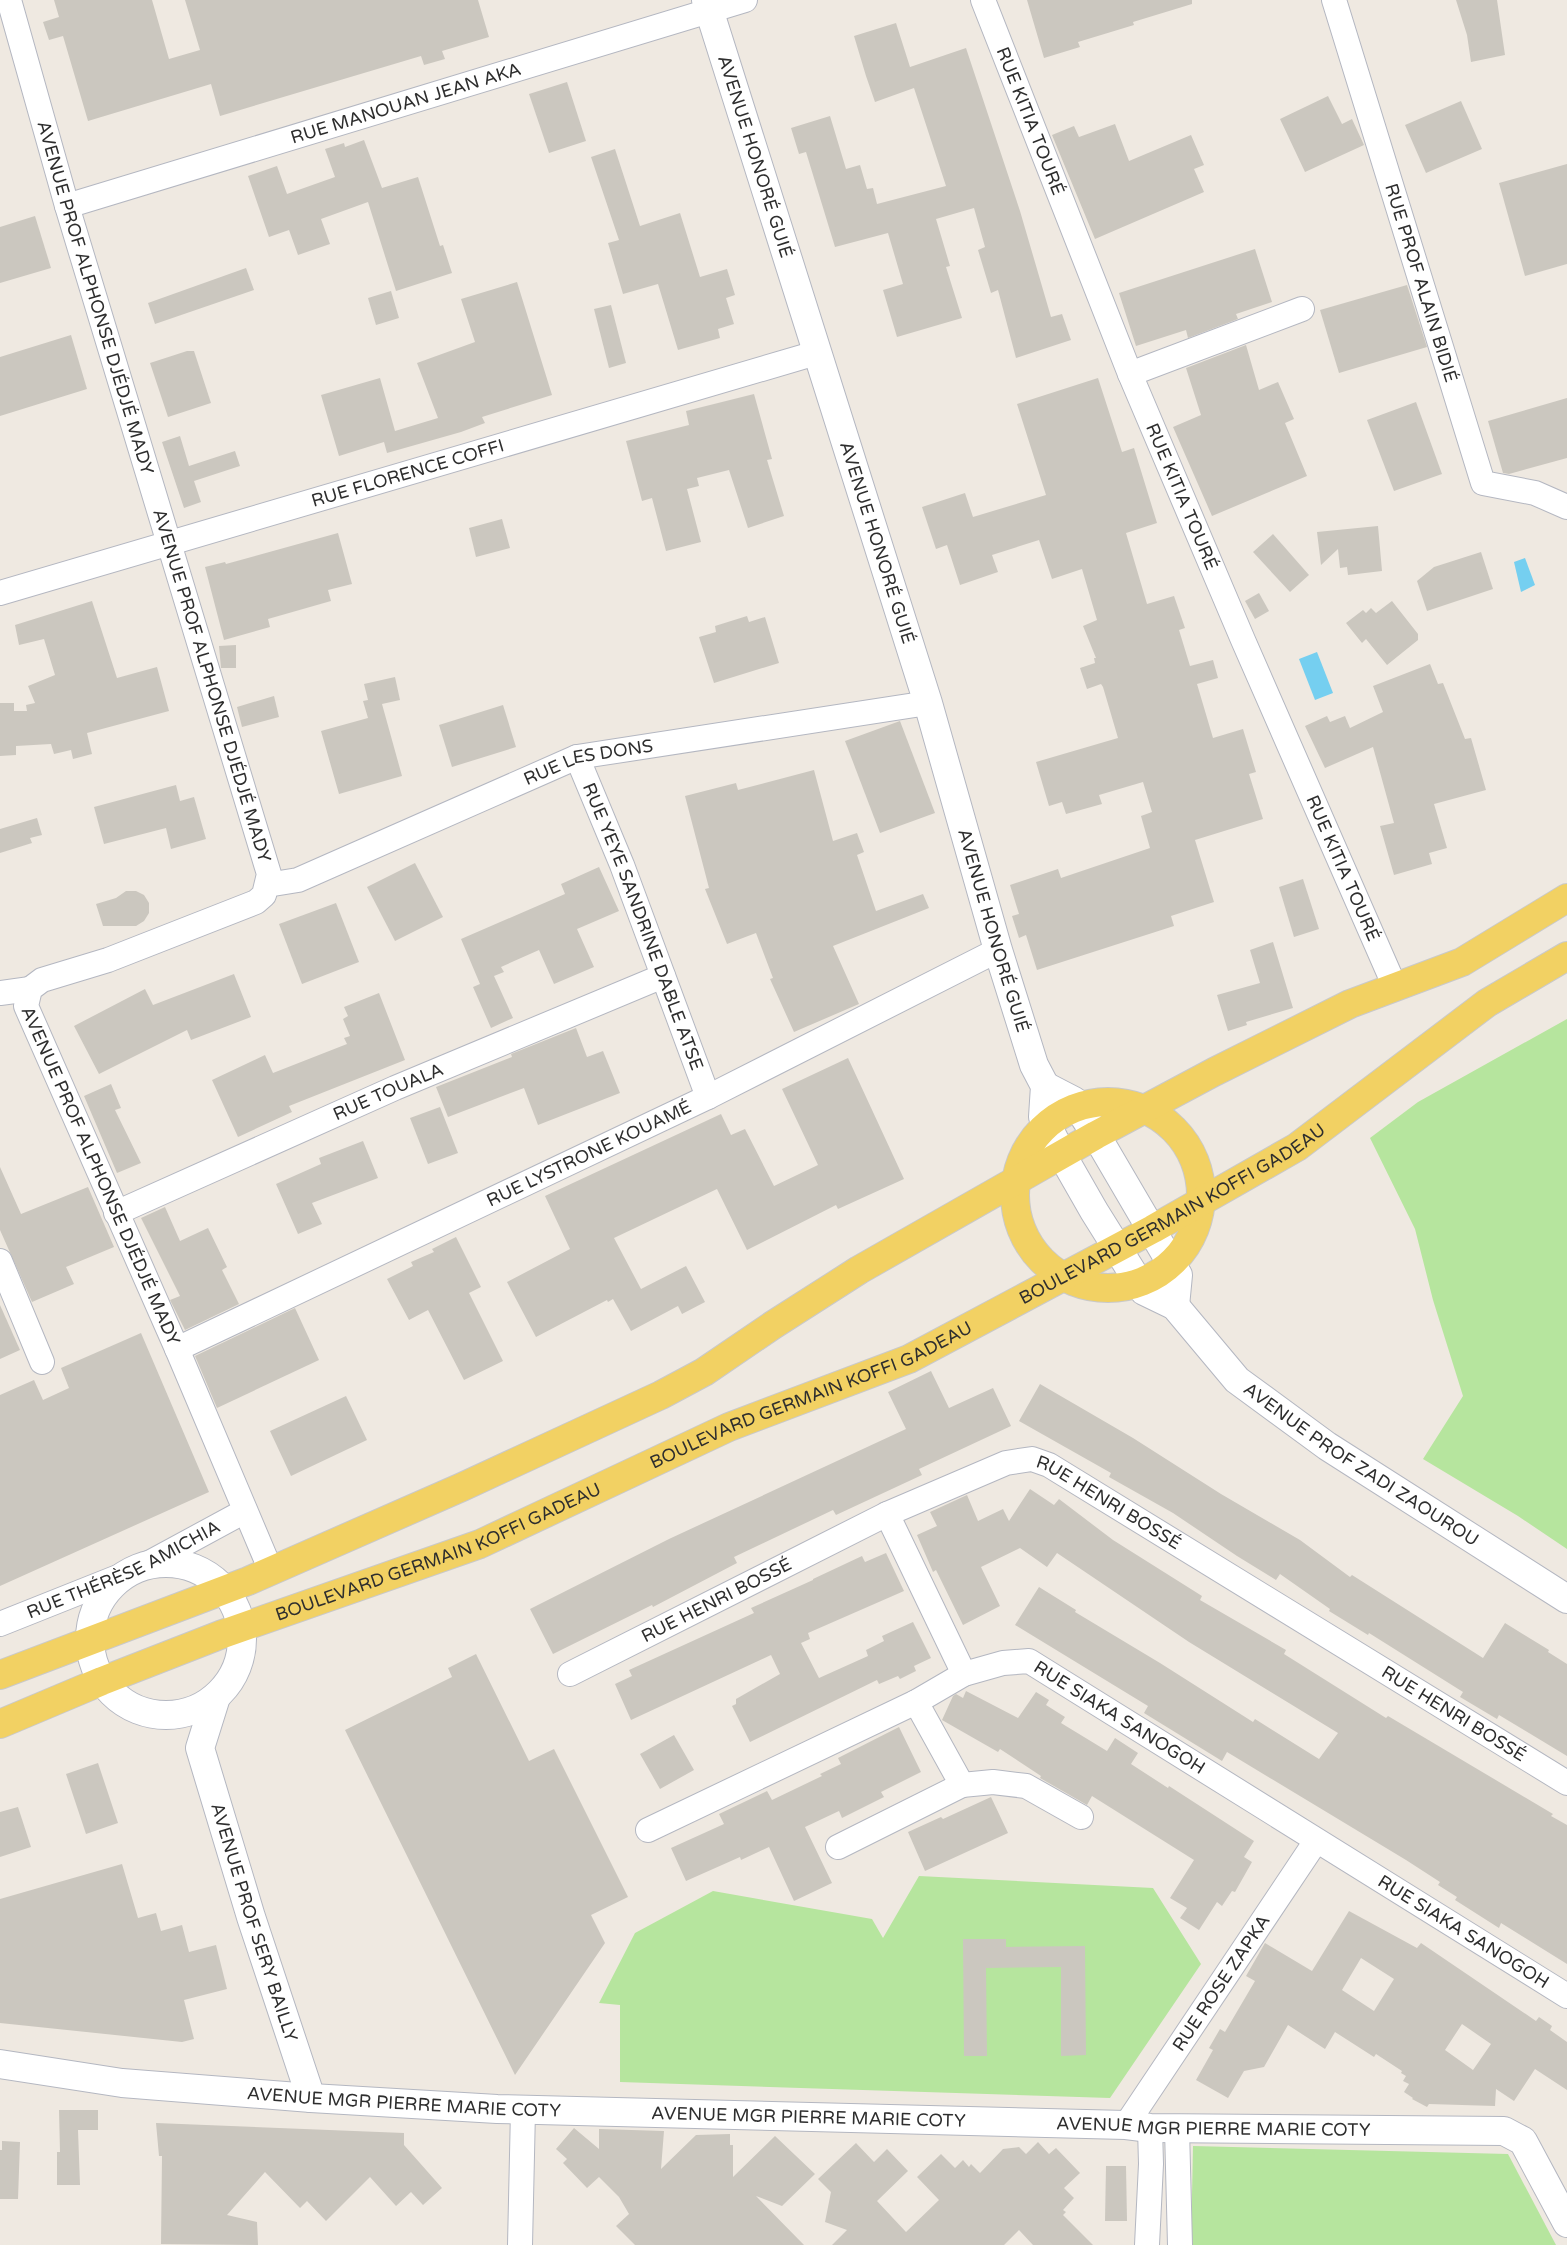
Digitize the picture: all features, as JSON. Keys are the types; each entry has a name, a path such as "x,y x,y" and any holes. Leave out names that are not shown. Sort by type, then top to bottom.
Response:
{"main road":[{"path":"0,1675 271,1571 462,1487 661,1395 704,1372 859,1270 1146,1108 1350,1004 1462,962 1567,898"},
{"name":"BOULEVARD GERMAIN KOFFI GADEAU","path":"0,1724 102,1681 241,1627 480,1544 729,1427 909,1359 1153,1229 1297,1147 1487,1003 1567,956"},
{"path":"1115,1102 1146,1108 1177,1131 1196,1162 1203,1200 1194,1233 1172,1263 1158,1274 1139,1283 1103,1288 1085,1285 1064,1277 1038,1257 1023,1233 1015,1206 1016,1181 1024,1154 1033,1138 1047,1124 1078,1107 1094,1103 1115,1102"}],"street":[{"name":"AVENUE PROF ALPHONSE DJÉDJÉ MADY","path":"9,0 168,543 269,874 264,895 256,902 108,960 42,980 30,989 26,1006 177,1349 271,1571"},
{"name":"RUE MANOUAN JEAN AKA","path":"68,206 707,5 744,0"},
{"name":"RUE KITIA TOURÉ","path":"983,0 1103,300 1130,374 1258,676 1396,987"},
{"name":"RUE PROF ALAIN BIDIÉ","path":"1334,0 1483,483 1535,493 1567,507"},
{"name":"AVENUE HONORÉ GUIÉ","path":"707,5 928,703 998,950 1034,1065 1045,1086"},
{"path":"1130,374 1302,309"},
{"name":"RUE FLORENCE COFFI","path":"0,593 816,352"},
{"name":"RUE LES DONS","path":"267,885 298,880 577,757 928,703"},
{"name":"RUE YEYE SANDRINE DABLE ATSE","path":"577,757 622,866 708,1097"},
{"name":"RUE LYSTRONE KOUAMÉ","path":"177,1349 708,1097 998,950"},
{"name":"RUE TOUALA","path":"116,1213 395,1088 662,976"},
{"path":"0,993 30,989"},
{"path":"1045,1086 1074,1101 1078,1107 1153,1229 1178,1275 1175,1306 1144,1291 1094,1212 1043,1117 1045,1086"},
{"path":"0,1262 42,1362"},
{"name":"AVENUE PROF ZADI ZAOUROU","path":"1175,1306 1237,1380 1327,1446 1567,1599"},
{"name":"RUE HENRI BOSSÉ","path":"570,1674 887,1514 1006,1463 1032,1459 1049,1465 1567,1783"},
{"name":"RUE THÉRÈSE AMICHIA","path":"0,1624 138,1569 246,1510"},
{"path":"887,1514 964,1674"},
{"path":"162,1714 200,1748 216,1697 234,1673 241,1648 241,1627 236,1606 213,1577 183,1566 167,1564 138,1569 112,1586 96,1610 90,1640 92,1655 102,1681 123,1702 148,1713 175,1714 189,1711 216,1697"},
{"name":"RUE SIAKA SANOGOH","path":"648,1830 916,1702 964,1674 1004,1663 1029,1662 1567,1996"},
{"path":"916,1702 962,1785"},
{"name":"AVENUE PROF SERY BAILLY","path":"200,1748 251,1917 311,2098"},
{"path":"838,1847 962,1785 993,1782 1026,1786 1081,1817"},
{"name":"RUE ROSE ZAPKA","path":"1138,2127 1316,1841"},
{"name":"AVENUE MGR PIERRE MARIE COTY","path":"0,2064 122,2083 311,2098 523,2110 1177,2128 1504,2131 1523,2140 1564,2214"},
{"path":"520,2245 523,2110"},
{"path":"1138,2127 1147,2245"},
{"path":"1177,2128 1180,2245"}],"green space":[{"path":"1567,1019 1567,1549 1518,1516 1423,1459 1463,1396 1433,1300 1415,1229 1370,1138 1418,1102"},
{"path":"919,1876 1153,1888 1201,1964 1110,2098 620,2082 620,2005 599,2003 635,1933 713,1891 872,1919 883,1938"},
{"path":"1193,2146 1508,2154 1556,2245 1191,2245"}],"water":[{"path":"1525,558 1535,585 1521,592 1514,562"},
{"path":"1317,652 1333,693 1315,700 1299,659"}],"building":[{"path":"54,0 152,0 169,59 200,50 185,0 478,0 489,37 442,51 445,59 424,65 421,56 220,116 211,84 88,121 63,36 49,40 43,22 59,17"},
{"path":"1027,0 1192,0 1192,4 1133,22 1134,25 1078,42 1080,47 1044,58"},
{"path":"1456,0 1497,0 1505,55 1471,62 1467,35"},
{"path":"896,23 910,67 966,48 1020,211 1051,317 1062,314 1071,340 1016,358 998,290 991,293 978,250 985,247 974,208 936,219 950,266 946,267 962,318 897,337 883,290 903,284 888,233 835,247 806,152 799,154 791,128 830,116 846,169 860,165 867,189 873,188 877,204 946,186 914,88 875,102 866,76 854,36"},
{"path":"567,82 586,141 549,153 529,94"},
{"path":"1328,96 1342,124 1352,119 1364,145 1305,172 1280,119"},
{"path":"1461,101 1482,149 1426,173 1405,125"},
{"path":"1115,124 1129,161 1191,135 1204,165 1194,169 1204,192 1095,239 1052,135 1074,126 1079,137"},
{"path":"364,140 382,188 418,177 440,246 443,245 452,273 396,291 368,202 321,219 330,244 298,255 289,230 269,237 248,176 277,166 287,194 335,177 325,149 344,143 345,147"},
{"path":"615,149 640,226 680,213 700,277 727,269 735,295 726,298 734,324 718,329 720,338 678,350 658,284 623,294 608,243 619,240 591,157"},
{"path":"1567,164 1567,264 1525,276 1499,183"},
{"path":"35,216 51,268 0,283 0,227"},
{"path":"1255,249 1272,302 1236,314 1238,319 1188,338 1186,330 1136,346 1119,293"},
{"path":"246,268 254,290 155,324 148,303"},
{"path":"517,282 552,395 482,417 485,423 461,432 387,453 384,442 339,456 321,395 380,378 395,431 438,418 417,363 475,342 461,299"},
{"path":"1407,285 1427,347 1339,373 1320,310"},
{"path":"391,291 399,318 376,325 368,298"},
{"path":"611,305 626,363 609,368 594,309"},
{"path":"71,335 87,389 0,416 0,357"},
{"path":"1246,345 1259,390 1278,382 1294,419 1285,423 1307,476 1212,516 1173,427 1201,415 1186,368"},
{"path":"187,351 194,351 211,403 168,417 150,363"},
{"path":"1098,378 1122,452 1134,448 1157,523 1126,533 1147,604 1174,596 1185,628 1179,630 1190,666 1213,660 1218,678 1197,684 1213,738 1243,729 1256,772 1249,774 1263,819 1195,840 1214,902 1171,916 1174,926 1037,970 1026,935 1019,938 1012,916 1019,914 1010,885 1058,869 1061,878 1150,848 1141,816 1152,812 1143,782 1099,795 1102,804 1066,814 1062,802 1049,806 1036,762 1118,738 1103,687 1101,684 1087,689 1080,668 1095,663 1094,658 1096,658 1083,626 1097,620 1082,569 1052,579 1039,540 992,555 998,572 960,585 947,545 936,549 922,507 965,493 973,517 1046,495 1017,404"},
{"path":"754,394 772,459 767,460 784,516 748,528 729,470 697,478 699,486 687,489 701,542 666,551 652,498 642,501 626,441 689,425 686,411"},
{"path":"1567,398 1567,458 1509,474 1503,473 1488,421"},
{"path":"1416,402 1442,474 1394,491 1367,420"},
{"path":"180,436 189,466 235,451 240,466 194,481 201,502 184,508 162,442"},
{"path":"502,519 510,548 476,557 469,528"},
{"path":"1378,526 1382,571 1348,575 1347,567 1340,568 1338,549 1321,565 1317,532"},
{"path":"338,533 352,584 328,590 331,601 268,619 270,627 224,640 205,567 225,562 226,564"},
{"path":"1273,534 1309,575 1290,592 1253,552"},
{"path":"1481,552 1493,589 1427,611 1417,581 1434,567"},
{"path":"1259,593 1269,611 1255,619 1245,601"},
{"path":"92,601 117,678 157,667 169,711 87,733 92,754 73,759 71,750 54,754 51,744 16,746 16,755 0,756 0,703 14,703 14,711 27,711 26,705 35,703 28,686 55,675 44,639 19,645 15,625"},
{"path":"1392,601 1418,634 1418,640 1387,665 1366,639 1362,643 1346,623 1363,610 1366,613 1371,608 1376,613"},
{"path":"747,616 749,622 765,617 779,663 714,683 699,637 716,632 715,626"},
{"path":"236,645 236,668 221,668 219,646"},
{"path":"1430,664 1438,684 1443,683 1465,739 1471,738 1486,790 1434,804 1447,848 1429,853 1432,864 1394,875 1380,826 1394,823 1373,747 1325,768 1305,726 1327,716 1330,722 1345,716 1350,728 1383,712 1373,686"},
{"path":"395,677 400,700 382,704 402,776 339,794 321,731 368,718 363,701 368,700 364,684"},
{"path":"274,696 279,717 242,727 237,707"},
{"path":"503,705 516,747 452,767 439,725"},
{"path":"900,721 935,813 880,833 845,741"},
{"path":"814,770 833,841 857,833 864,852 857,855 876,911 923,894 929,908 833,946 859,1004 794,1032 770,979 773,978 756,933 727,944 705,889 709,888 685,796 736,783 738,790"},
{"path":"176,785 180,801 194,797 206,839 171,849 166,828 104,844 94,807"},
{"path":"37,818 42,835 30,838 32,843 0,853 0,829"},
{"path":"415,863 443,917 395,941 367,887"},
{"path":"599,867 619,911 577,929 594,967 554,984 539,950 501,967 504,972 494,976 513,1018 491,1028 473,987 480,984 461,939 565,894 561,884"},
{"path":"1303,879 1319,929 1294,937 1279,887"},
{"path":"126,891 136,891 144,895 149,903 149,913 144,921 136,926 103,926 96,904 116,898"},
{"path":"336,903 359,962 302,984 279,924"},
{"path":"1273,942 1293,1008 1246,1022 1247,1025 1228,1031 1217,995 1260,983 1250,950"},
{"path":"234,974 251,1017 191,1040 187,1030 99,1074 74,1026 145,989 153,1005"},
{"path":"379,993 405,1060 289,1106 292,1112 238,1137 212,1080 265,1055 273,1073 347,1044 344,1038 350,1036 343,1019 348,1016 344,1007"},
{"path":"576,1028 587,1057 603,1051 620,1093 538,1125 524,1088 448,1117 436,1087 512,1057 511,1054"},
{"path":"848,1058 904,1179 838,1209 836,1205 747,1250 717,1189 614,1238 641,1289 686,1266 705,1302 682,1314 678,1306 631,1331 613,1299 608,1302 607,1300 536,1337 507,1282 570,1249 545,1196 721,1114 731,1135 745,1129 774,1186 818,1165 782,1089"},
{"path":"111,1084 121,1108 115,1110 141,1163 117,1173 84,1096"},
{"path":"440,1107 458,1153 428,1164 410,1118"},
{"path":"363,1141 378,1178 312,1203 322,1224 298,1234 276,1184 321,1164 319,1158"},
{"path":"0,1167 21,1214 88,1187 114,1247 66,1267 74,1284 32,1302 0,1230"},
{"path":"165,1207 180,1241 208,1228 227,1267 222,1270 239,1304 185,1330 170,1300 180,1296 141,1218"},
{"path":"456,1237 481,1287 469,1293 503,1361 464,1380 428,1310 409,1320 387,1279 413,1266 411,1262 434,1252 432,1249"},
{"path":"0,1305 20,1350 0,1359"},
{"path":"295,1308 319,1360 217,1408 195,1356"},
{"path":"141,1333 209,1492 0,1586 0,1395 34,1380 43,1400 69,1388 61,1368"},
{"path":"931,1371 949,1408 993,1388 1011,1426 919,1469 922,1475 836,1515 833,1510 734,1557 737,1563 653,1607 652,1605 553,1654 530,1609 669,1539 906,1429 888,1392"},
{"path":"1040,1384 1133,1438 1221,1494 1300,1540 1350,1577 1352,1575 1483,1658 1505,1623 1549,1650 1548,1652 1567,1664 1567,1756 1499,1715 1497,1719 1460,1697 1463,1692 1369,1633 1368,1635 1329,1611 1330,1609 1280,1574 1276,1580 1173,1513 1109,1477 1111,1473 1019,1421"},
{"path":"346,1396 367,1440 291,1476 270,1431"},
{"path":"1030,1489 1054,1505 1059,1499 1113,1540 1202,1596 1200,1600 1286,1650 1284,1654 1386,1718 1388,1716 1553,1814 1551,1816 1567,1825 1567,1964 1501,1923 1499,1928 1455,1900 1457,1897 1438,1885 1440,1882 1406,1860 1227,1752 1222,1761 1144,1713 1148,1706 1015,1625 1039,1587 1076,1610 1075,1612 1253,1722 1255,1719 1319,1759 1338,1733 1189,1642 1057,1553 1047,1567 1020,1548 981,1567 1000,1606 963,1625 936,1570 933,1572 917,1535 937,1526 930,1512 967,1495 978,1521 1003,1509 1009,1521"},
{"path":"886,1553 904,1591 808,1633 810,1639 801,1643 819,1678 868,1656 866,1650 884,1641 882,1636 913,1622 931,1658 914,1666 916,1671 900,1679 898,1676 879,1684 877,1680 750,1742 732,1706 736,1704 736,1699 780,1674 771,1655 631,1720 615,1684 632,1676 629,1670 754,1613 751,1608 862,1556 865,1562"},
{"path":"476,1654 529,1761 554,1749 628,1897 591,1915 605,1943 515,2075 345,1730 452,1677 448,1668"},
{"path":"966,1691 1018,1718 1036,1692 1049,1700 1046,1705 1065,1717 1061,1723 1107,1751 1115,1738 1138,1753 1131,1764 1168,1788 1169,1786 1254,1841 1244,1857 1252,1862 1235,1892 1232,1891 1222,1906 1217,1902 1199,1930 1180,1918 1187,1908 1170,1898 1194,1860 1092,1796 1087,1805 1040,1778 1041,1776 1000,1749 998,1752 942,1720 953,1696 956,1694 963,1698"},
{"path":"899,1727 921,1772 881,1792 884,1797 842,1818 839,1811 805,1827 832,1883 794,1901 769,1847 741,1860 740,1857 686,1881 671,1848 724,1824 719,1814 767,1791 772,1800 822,1776 820,1774 841,1764 838,1758"},
{"path":"674,1735 694,1770 660,1789 640,1754"},
{"path":"98,1763 118,1823 86,1834 66,1774"},
{"path":"991,1797 1008,1833 925,1871 908,1832 941,1817 943,1819"},
{"path":"18,1807 31,1847 0,1857 0,1812"},
{"path":"122,1864 138,1918 156,1913 161,1931 182,1925 189,1952 216,1945 227,1989 184,2000 194,2039 182,2042 0,2023 0,1899"},
{"path":"1349,1911 1417,1948 1421,1943 1536,2021 1539,2017 1552,2026 1550,2030 1567,2042 1567,2090 1535,2069 1514,2101 1496,2089 1495,2106 1429,2104 1427,2107 1404,2092 1409,2084 1403,2081 1406,2076 1401,2073 1402,2071 1376,2054 1374,2057 1335,2032 1325,2049 1288,2025 1264,2067 1244,2071 1228,2098 1196,2080 1213,2050 1209,2048 1220,2029 1225,2032 1255,1981 1246,1976 1265,1943 1312,1971","holes":["1361,1958 1394,1979 1374,2011 1342,1990","1462,2024 1491,2044 1473,2070 1445,2050"]},
{"path":"963,1939 1006,1939 1006,1947 1085,1946 1086,2055 1061,2056 1061,1967 986,1968 987,2056 964,2056"},
{"path":"59,2110 98,2110 98,2130 78,2130 80,2185 57,2185 57,2152 60,2152"},
{"path":"156,2123 404,2133 404,2145 442,2188 423,2205 411,2192 396,2206 370,2177 326,2221 307,2201 300,2208 265,2172 227,2215 257,2222 258,2245 161,2244 162,2156 159,2156"},
{"path":"574,2128 599,2149 599,2129 664,2131 661,2169 696,2135 730,2134 730,2145 733,2145 733,2177 775,2136 815,2174 782,2206 756,2196 804,2245 635,2245 616,2226 629,2214 619,2197 599,2177 587,2188 563,2163 567,2159 556,2149"},
{"path":"2,2141 20,2142 18,2199 0,2199 0,2150 2,2150"},
{"path":"1038,2142 1049,2154 1056,2148 1080,2173 1064,2188 1074,2198 1063,2210 1066,2212 1063,2215 1093,2245 1033,2245 1019,2230 1004,2245 832,2245 847,2230 825,2222 831,2192 818,2179 856,2143 874,2162 887,2149 908,2171 877,2201 906,2232 939,2200 917,2177 941,2154 955,2168 963,2160 969,2167 971,2164 980,2173 1003,2149 1019,2147 1026,2154"},
{"path":"1106,2166 1126,2166 1127,2221 1105,2221"}]}
